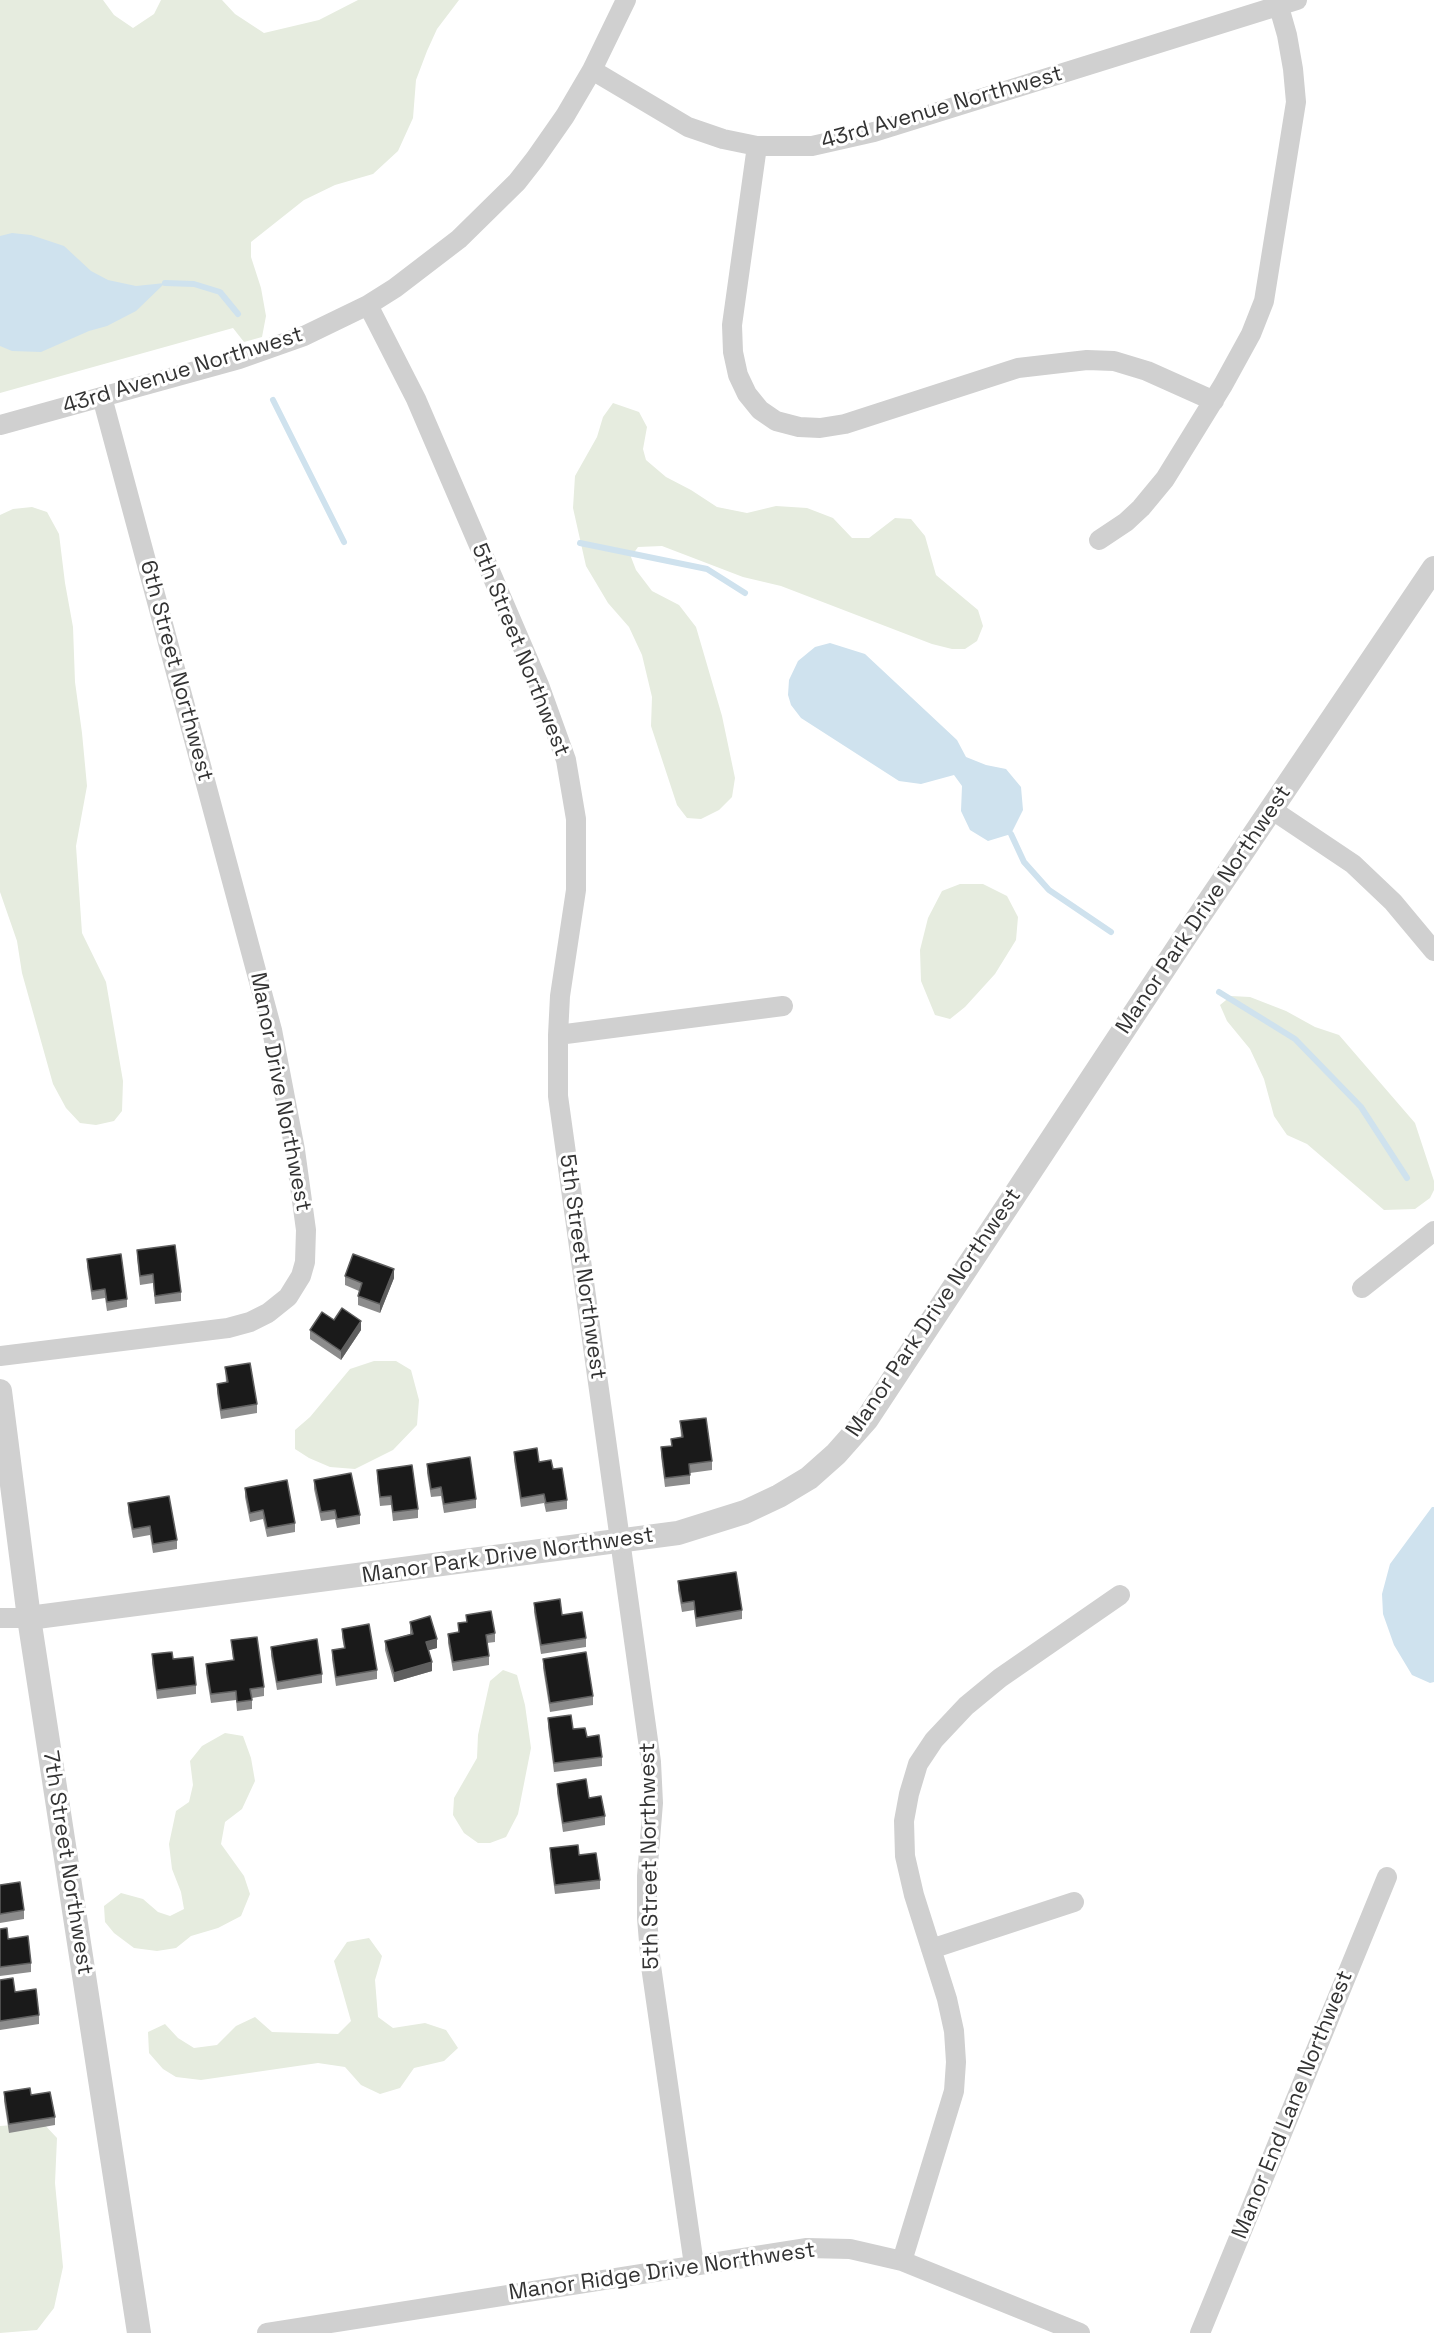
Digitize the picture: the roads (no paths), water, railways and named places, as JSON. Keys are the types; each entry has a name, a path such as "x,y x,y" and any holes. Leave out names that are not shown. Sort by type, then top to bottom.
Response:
{"street":[{"path":"592,70 626,0"},
{"path":"1099,540 1126,522 1165,479 1214,401 1251,334 1264,301 1296,102 1284,2"},
{"name":"43rd Avenue Northwest","path":"0,425 239,359 304,336 368,305 444,251 485,215 517,182 559,125 592,70 688,127 723,139 757,146 812,146 874,132 1284,2"},
{"path":"757,146 732,325 733,352 738,375 747,394 760,410 777,421 799,427 820,428 845,424 1018,368 1087,360 1114,362 1147,371 1214,401"},
{"name":"5th Street Northwest","path":"368,305 425,421 539,685 566,760 576,819 576,890 560,996 558,1096 651,1762 653,1803 646,1876 651,1966 694,2265"},
{"name":"6th Street Northwest","path":"102,397 250,946"},
{"name":"Manor Park Drive Northwest","path":"29,1618 678,1533 713,1524 779,1496 809,1478 836,1454 867,1419 1271,809 1434,568"},
{"path":"1271,809 1353,864 1393,902 1434,951"},
{"name":"Manor Drive Northwest","path":"0,1356 228,1328 250,1322 268,1313 288,1297 301,1276 305,1262 306,1230 295,1150 272,1030 250,946"},
{"path":"558,1035 783,1006"},
{"path":"1362,1288 1434,1231"},
{"name":"7th Street Northwest","path":"0,1391 29,1618 139,2333"},
{"path":"902,2261 954,2091 956,2062 954,2031 947,1999 904,1856 904,1821 918,1764 934,1740 966,1706 1000,1678 1120,1594"},
{"path":"0,1618 29,1618"},
{"name":"Manor End Lane Northwest","path":"1200,2333 1387,1878"},
{"path":"931,1949 1074,1902"},
{"name":"Manor Ridge Drive Northwest","path":"267,2333 807,2248 850,2249 902,2261 1080,2333"}],"water":[{"path":"12,233 31,235 64,246 91,271 108,280 136,286 165,283 136,311 107,326 89,331 41,352 12,351 0,346 0,236"},
{"path":"830,643 865,654 957,740 966,757 986,765 1006,769 1021,787 1023,810 1011,834 988,841 970,830 961,811 962,786 954,775 921,784 899,781 801,718 791,705 788,695 789,680 798,661 815,647"},
{"path":"1434,1507 1434,1682 1430,1683 1412,1675 1394,1645 1383,1614 1382,1594 1390,1564"}],"waterway":[{"path":"165,283 194,284 220,292 238,314"},
{"path":"273,400 344,542"},
{"path":"580,543 707,569 745,593"},
{"path":"1011,834 1024,862 1049,890 1111,932"},
{"path":"1219,992 1295,1039 1361,1107 1407,1178"}]}
